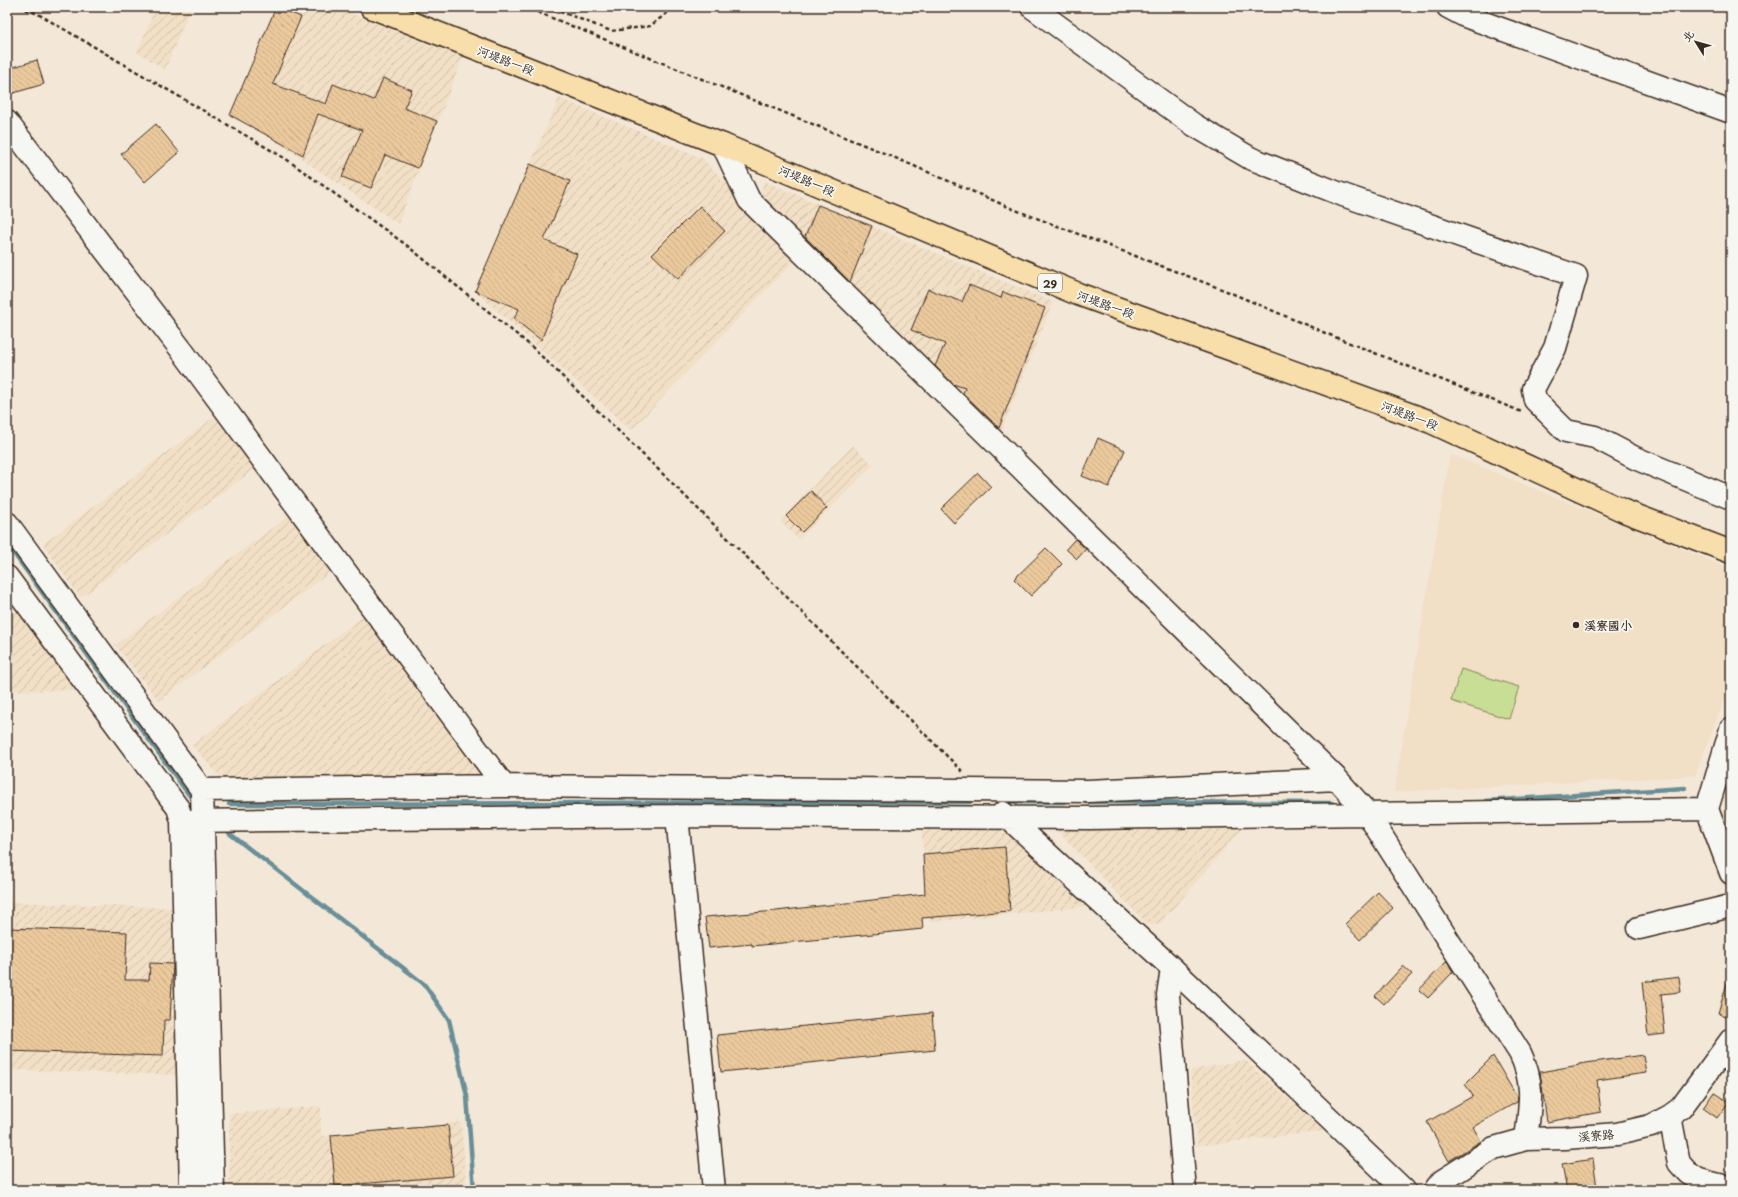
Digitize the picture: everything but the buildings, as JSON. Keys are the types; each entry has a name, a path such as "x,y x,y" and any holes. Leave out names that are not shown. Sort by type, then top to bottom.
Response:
{"main road":[{"name":"河堤路一段","path":"371,7 723,145 1078,294 1431,422 1624,511 1731,552"}],"street":[{"path":"1032,7 1194,125 1250,158 1343,195 1576,276 1555,348 1533,389 1535,400 1566,431 1595,437 1635,458 1731,498"},
{"path":"1448,7 1465,16 1731,112"},
{"path":"7,122 183,352 504,786"},
{"path":"723,145 749,200 1337,779 1367,813 1520,1053 1528,1068 1531,1087 1526,1139"},
{"path":"7,523 202,790 214,1190"},
{"path":"7,578 178,808 182,821 191,1190"},
{"path":"1731,729 1707,809 1731,873"},
{"path":"202,790 504,786 1088,791 1337,779"},
{"path":"981,791 1172,968 1404,1190"},
{"path":"182,821 204,819 677,816 1090,818 1707,809"},
{"path":"677,816 714,1190"},
{"path":"1639,928 1731,906"},
{"path":"1172,968 1168,995 1185,1190"},
{"name":"溪寮路","path":"1435,1190 1442,1182 1494,1148 1526,1139 1617,1134 1651,1126 1670,1116 1681,1108 1731,1040"},
{"path":"1670,1116 1679,1163 1688,1173 1699,1180 1731,1188"}],"path":[{"path":"19,7 38,14 286,159 405,244 531,346 672,483 981,791"},
{"path":"525,7 884,153 1013,209 1224,290 1330,335 1524,413"},
{"path":"540,7 567,14 611,31 650,26 675,7"}],"shaded area":[{"path":"156,7 191,7 165,70 137,52"},
{"path":"277,7 334,7 463,57 398,224 234,113"},
{"path":"559,98 702,158 798,257 631,430 475,291"},
{"path":"764,181 1053,302 1001,432 759,200"},
{"path":"217,415 257,467 80,598 43,544"},
{"path":"853,445 873,465 799,540 780,521"},
{"name":"溪寮國小","path":"1450,454 1731,569 1731,682 1695,776 1394,792"},
{"path":"291,514 333,570 159,701 115,645"},
{"path":"28,611 85,690 7,691 7,613"},
{"path":"366,614 485,769 476,775 228,780 219,776 192,745"},
{"path":"1249,821 1161,923 1148,925 1049,822"},
{"path":"1009,824 1090,906 930,922 921,829"},
{"path":"7,902 181,908 179,1075 7,1070"},
{"path":"1245,1060 1324,1131 1197,1146 1190,1070"},
{"path":"321,1106 321,1136 461,1122 467,1190 229,1190 229,1114"}],"green space":[{"path":"1461,669 1519,687 1509,719 1451,701"}],"waterway":[{"path":"7,544 195,803"},
{"path":"1486,801 1685,788"},
{"path":"229,804 970,802"},
{"path":"1010,802 1064,802"},
{"path":"1086,802 1332,803"},
{"path":"229,833 424,984 449,1020 467,1096 474,1190"}],"place":[{"name":"溪寮國小","path":"1576,625"}]}
